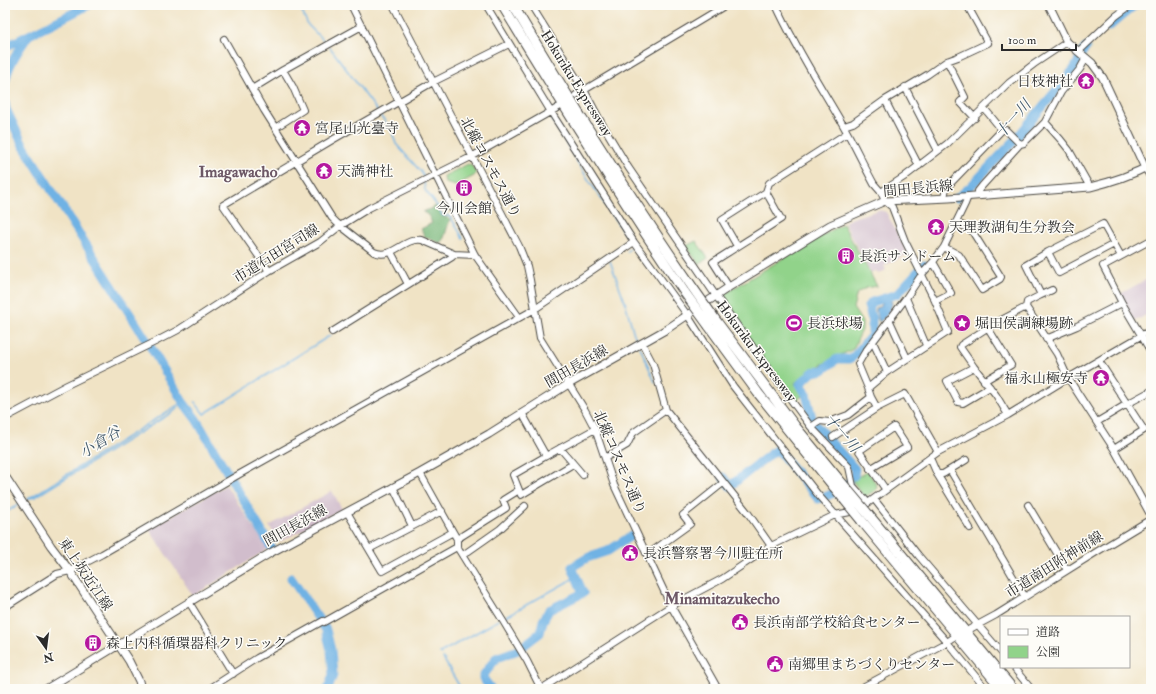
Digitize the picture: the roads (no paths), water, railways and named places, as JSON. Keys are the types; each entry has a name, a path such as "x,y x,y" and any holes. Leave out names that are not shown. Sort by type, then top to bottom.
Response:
{"highway":[{"name":"Hokuriku Expressway","path":"502,5 595,157 638,223 713,324 796,426 837,485 1014,689"},
{"name":"Hokuriku Expressway","path":"512,5 603,152 646,218 689,290"},
{"name":"Hokuriku Expressway","path":"864,517 1002,689"}],"main road":[{"path":"1049,5 1067,42 1092,63 1103,78 1148,167"},
{"name":"間田長浜線","path":"46,689 272,552 420,473 489,434 568,384 667,329 716,296 830,225 885,201 967,198 1090,187 1125,177 1148,167"},
{"name":"東上坂近江線","path":"5,476 119,645 135,672 141,689"}],"street":[{"path":"351,5 475,255 519,317"},
{"name":"北縦コスモス通り","path":"393,5 519,246 527,266 540,338 585,410 594,429 614,485 671,606 718,689"},
{"path":"486,5 551,112 598,180 634,242 688,316 733,386 835,515 947,642 986,689"},
{"path":"531,5 584,90 625,162 716,296 814,425 849,467 853,486 868,503"},
{"path":"576,95 726,5"},
{"path":"776,5 803,57 844,126 874,184 881,192 885,201 892,208 905,241 935,301 948,332 907,358 868,388"},
{"path":"844,126 853,123 885,100 928,75 947,61 988,43 967,5"},
{"path":"978,196 978,191 982,186 1020,144 1024,143 1045,122 1061,92 1080,69 1082,54 1116,16 1131,5"},
{"path":"252,89 362,26"},
{"path":"224,39 275,128 332,218 340,226 374,252 383,254 391,252 410,241 417,239 454,254 475,255"},
{"path":"881,192 904,177 947,144 1009,83 1067,42"},
{"path":"269,271 223,205 334,138 433,82 509,44"},
{"path":"947,61 965,97 960,102 975,118"},
{"path":"275,128 303,110 293,87 283,70"},
{"path":"905,88 938,151"},
{"path":"885,100 919,166"},
{"name":"市道石田宮司線","path":"5,418 67,385 178,330 269,271 320,242 340,226 369,208 472,156 559,107"},
{"path":"984,108 1002,130 1006,130 1020,144"},
{"path":"1045,122 1069,150 1090,187"},
{"path":"947,198 946,188 1002,130"},
{"path":"736,246 722,220 766,192 769,183 847,133"},
{"path":"619,166 625,162"},
{"path":"1148,167 1151,178"},
{"path":"729,288 713,262 736,246 781,219 766,192"},
{"path":"878,408 871,397 858,364 865,352 906,298 922,274 944,247 967,198"},
{"path":"944,247 959,256 982,290 1000,279 972,231 956,222"},
{"path":"1041,295 1026,265 1103,224 1121,256"},
{"path":"1151,240 1103,266 1122,304 1141,336 1149,344 1151,352"},
{"path":"5,607 57,574 70,571 102,554 229,480 535,309 634,242"},
{"path":"1048,252 1059,272 1114,244"},
{"path":"391,252 408,284"},
{"path":"332,332 452,257 454,254"},
{"path":"933,262 951,292 935,301"},
{"path":"1008,415 996,395 960,349 960,346 988,328 1026,307 1027,302 1052,290"},
{"path":"906,298 926,345"},
{"path":"1046,339 1122,304"},
{"path":"1026,307 1056,354 1068,378 1114,449 1151,518"},
{"path":"889,319 907,358"},
{"path":"984,381 1011,365 988,328"},
{"path":"420,473 457,539 457,548 463,555 520,650 541,689 671,606 722,579 771,546 835,515 850,512 868,503 938,452 1008,415 1151,330"},
{"path":"873,342 887,372"},
{"path":"642,343 653,364 666,410 748,514 771,546"},
{"path":"1099,361 1144,430 1114,449"},
{"path":"974,367 947,381 957,401 963,403 990,387"},
{"path":"1097,422 1151,391"},
{"path":"833,437 878,408 906,394 938,452"},
{"path":"814,425 820,420 829,422 848,415 871,397"},
{"path":"605,458 627,445 633,433 666,410"},
{"path":"522,414 546,456"},
{"path":"870,469 907,447 894,427 859,451 870,469 886,490"},
{"path":"573,464 522,495 513,475 594,429"},
{"path":"560,448 583,475"},
{"path":"930,458 937,474 970,528"},
{"path":"937,474 943,474 966,460"},
{"path":"950,470 1025,597"},
{"path":"647,555 690,524 683,515 723,483"},
{"path":"393,487 412,526"},
{"path":"457,539 506,508 503,500 519,490"},
{"path":"874,499 918,555 1000,651"},
{"path":"463,555 500,529 525,506"},
{"path":"1028,506 1067,570"},
{"path":"369,549 442,511"},
{"path":"347,512 382,571 453,532"},
{"name":"市道南田附神前線","path":"970,628 996,615 1151,518"},
{"path":"209,689 257,658 457,548"},
{"path":"189,602 233,674"},
{"path":"859,689 953,638"},
{"path":"1014,668 1031,689"}],"water":[{"path":"886,300 892,302 891,308 886,316 879,322 875,308 879,307"}],"waterway":[{"path":"5,47 89,5"},
{"path":"299,5 308,25 326,43"},
{"name":"十一川","path":"1109,27 1135,5"},
{"path":"5,83 11,64 28,36"},
{"path":"329,46 378,112"},
{"name":"十一川","path":"957,198 969,188 1015,140 1075,68 1086,48"},
{"path":"5,102 6,109 23,145 147,341 183,402 196,419 271,547"},
{"path":"380,115 391,129 396,144 422,173 424,178"},
{"path":"551,118 586,176 631,243"},
{"path":"424,182 425,190 442,215 450,216 463,238"},
{"path":"627,251 633,246"},
{"path":"430,274 459,257"},
{"path":"610,261 638,342"},
{"name":"十一川","path":"854,476 855,469 813,422 806,394 800,384 813,372 823,370 837,359 850,359 855,355 872,335 872,319 868,306 872,302 897,294 924,265"},
{"path":"195,402 204,414 331,335"},
{"path":"640,347 655,382"},
{"name":"小倉谷","path":"28,499 183,402"},
{"name":"小倉谷","path":"30,498 35,497 179,408"},
{"name":"十一川","path":"723,477 730,486 777,449 818,499 834,493 848,483"},
{"name":"小倉谷","path":"5,513 19,504"},
{"name":"十一川","path":"491,689 483,676 496,658 518,650 540,633 543,621 549,610 583,593 572,567 587,558 608,551 631,536"},
{"path":"503,618 576,577"},
{"path":"291,578 326,630 331,650 333,675 328,689"},
{"path":"441,654 440,653 499,620"},
{"path":"443,658 461,689"}],"tunnel":[{"path":"601,178 619,166"}],"place":[{"name":"日枝神社","path":"1086,81"},
{"name":"宮尾山光臺寺","path":"302,128"},
{"name":"天満神社","path":"324,171"},
{"name":"今川会館","path":"464,188"},
{"name":"天理教湖旬生分教会","path":"936,227"},
{"name":"長浜サンドーム","path":"846,256"},
{"name":"長浜球場","path":"794,323"},
{"name":"堀田侯調練場跡","path":"962,323"},
{"name":"福永山極安寺","path":"1101,378"},
{"name":"長浜警察署今川駐在所","path":"630,553"},
{"name":"長浜南部学校給食センター","path":"740,622"},
{"name":"森上内科循環器科クリニック","path":"93,643"},
{"name":"南郷里まちづくりセンター","path":"775,664"}],"district":[{"name":"Imagawacho","path":"238,171"},
{"name":"Minamitazukecho","path":"722,598"}]}
